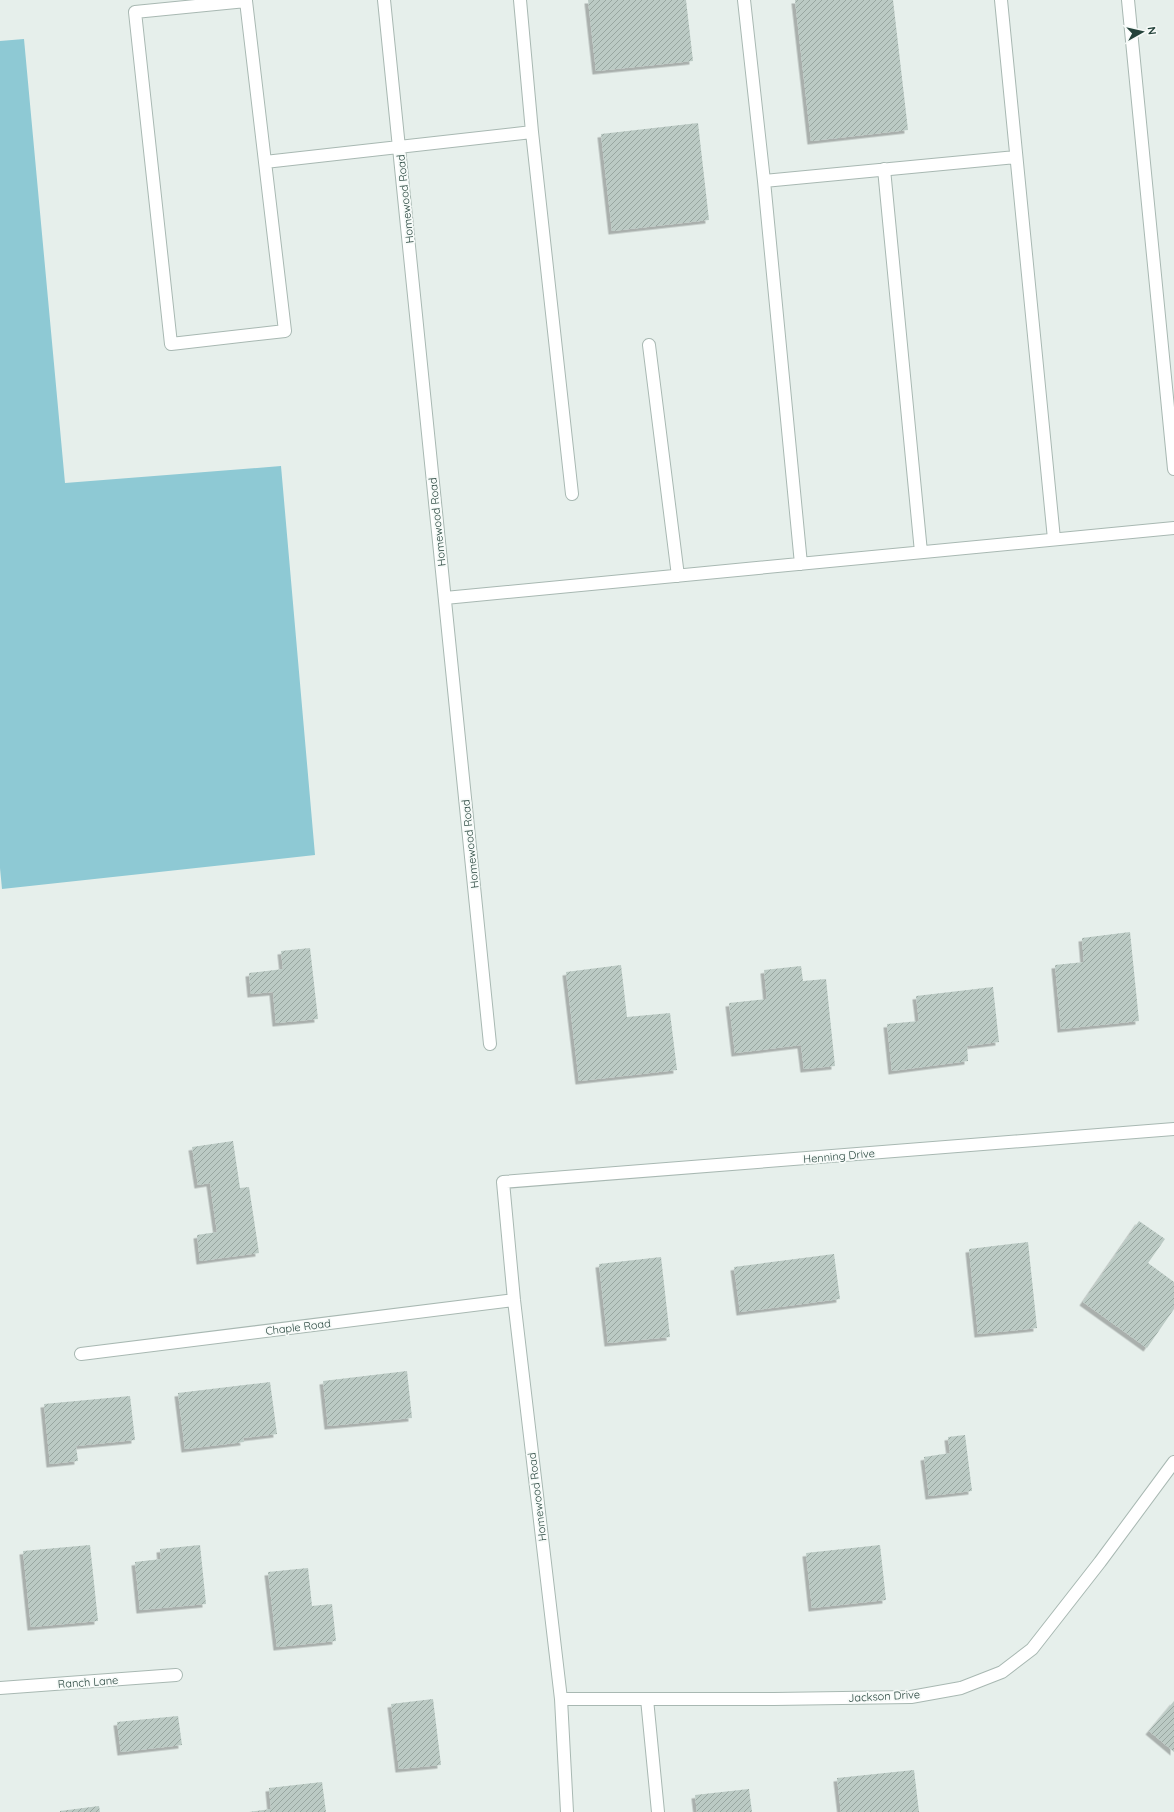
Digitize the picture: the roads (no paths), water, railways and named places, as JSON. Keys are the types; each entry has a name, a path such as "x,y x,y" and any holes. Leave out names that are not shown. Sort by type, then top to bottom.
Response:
{"street":[{"name":"Homewood Road","path":"384,0 490,1044"},
{"path":"520,0 532,132 572,494"},
{"path":"744,0 764,181 801,564"},
{"path":"1001,0 1054,539"},
{"path":"1128,0 1174,469"},
{"path":"246,1 265,162 285,331 171,344 135,12 246,1"},
{"path":"265,162 532,132"},
{"path":"764,181 1016,156"},
{"path":"884,169 921,552"},
{"path":"649,344 678,576"},
{"path":"445,598 1174,528"},
{"name":"Henning Drive","path":"503,1182 1174,1129"},
{"name":"Homewood Road","path":"503,1182 514,1300 561,1699 567,1812"},
{"name":"Chaple Road","path":"81,1354 514,1300"},
{"name":"Jackson Drive","path":"561,1699 911,1697 961,1688 1002,1672 1032,1649 1100,1562 1174,1462"},
{"name":"Ranch Lane","path":"0,1688 176,1675"},
{"path":"647,1699 658,1812"}],"water":[{"path":"24,39 65,483 281,466 315,855 2,889 0,868 0,41"}]}
